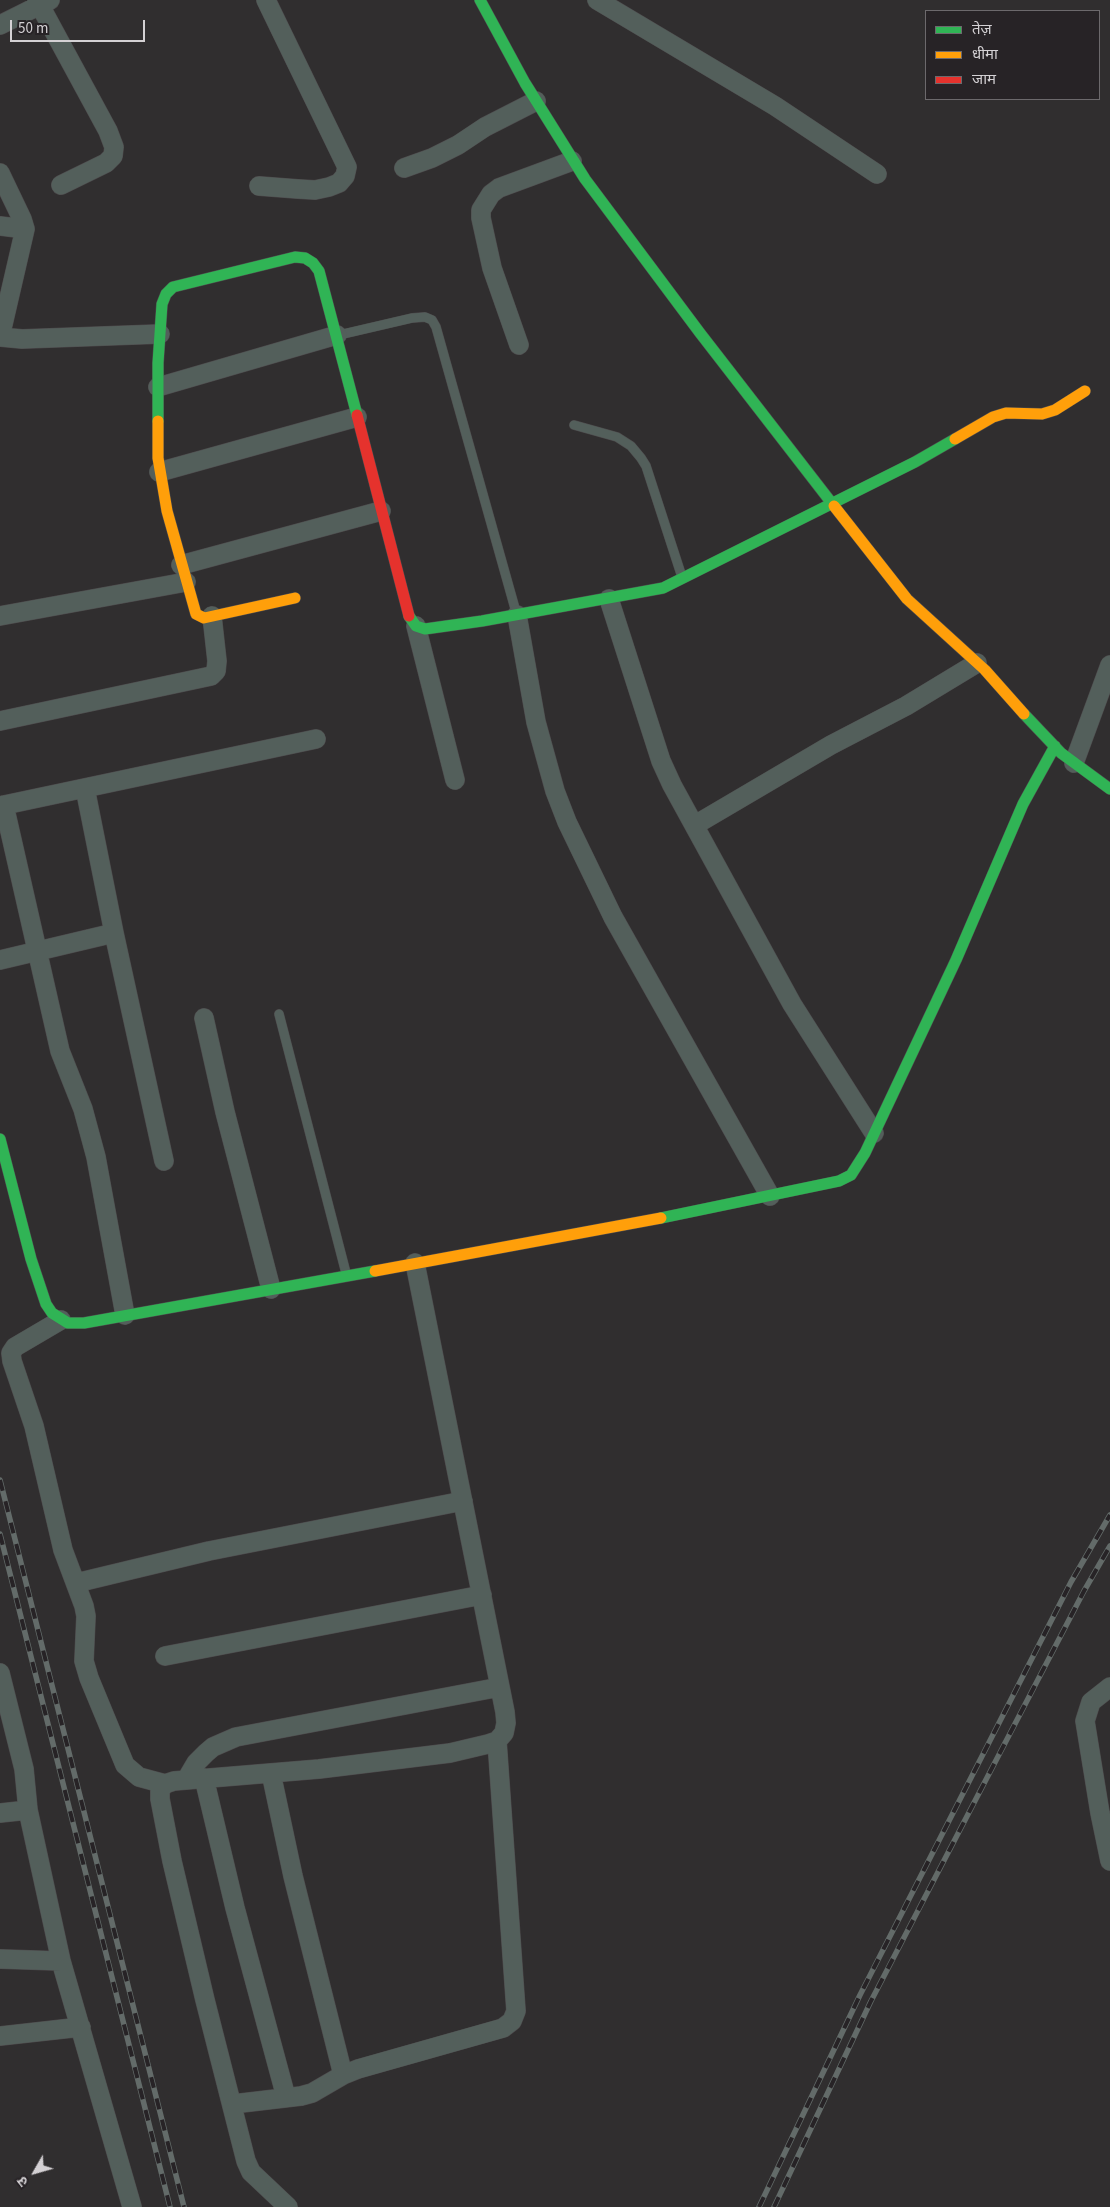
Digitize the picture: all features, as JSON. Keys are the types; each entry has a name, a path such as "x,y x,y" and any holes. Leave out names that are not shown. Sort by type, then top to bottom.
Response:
{"street":[{"path":"259,186 306,190 329,187 339,183 345,176 347,167 266,0"},
{"path":"480,0 572,161 700,333 907,598 978,663 1055,746 1074,763 1110,789"},
{"path":"596,0 775,106 877,174"},
{"path":"0,25 42,2 108,131 114,147 114,156 106,163 61,185"},
{"path":"404,168 432,158 458,145 485,127 536,101"},
{"path":"519,345 492,268 481,210 491,194 499,188 572,161"},
{"path":"0,173 22,218 25,229 0,337 22,339 160,334"},
{"path":"0,226 25,229"},
{"path":"295,598 204,618 196,614 184,574 159,472 158,387 162,304 166,294 173,287 295,257 306,258 313,262 319,270 407,610 416,626 455,780"},
{"path":"158,387 337,335"},
{"path":"416,626 432,628 517,615 663,588 915,462 993,417 1006,413 1042,414 1055,410 1085,391"},
{"path":"159,472 358,417"},
{"path":"0,616 184,574 381,511"},
{"path":"609,599 661,761 792,1004 874,1133"},
{"path":"517,615 536,722 555,791 567,822 613,917 770,1196"},
{"path":"0,721 211,676 216,670 217,661 212,616"},
{"path":"694,825 831,745 906,706 978,663"},
{"path":"1074,763 1110,664"},
{"path":"125,1316 94,1149 83,1109 60,1051 2,806 316,739"},
{"path":"0,1139 31,1259 46,1304 52,1313 68,1323 84,1323 346,1276 839,1182 857,1168 956,960 1023,804 1055,746"},
{"path":"85,788 114,934 164,1161"},
{"path":"0,960 114,934"},
{"path":"204,1018 225,1112 271,1289"},
{"path":"62,1320 15,1347 11,1353 16,1377 34,1426 63,1550 81,1593 86,1616 84,1660 118,1754 125,1765 139,1777 165,1784 195,1779 271,1773 450,1753 497,1741 504,1733 506,1723 415,1263"},
{"path":"76,1583 209,1551 462,1501"},
{"path":"165,1656 482,1595"},
{"path":"0,1673 24,1769 28,1810 61,1961 132,2207"},
{"path":"286,2097 235,1908 195,1779 196,1762 213,1747 236,1736 500,1686"},
{"path":"1110,1687 1091,1702 1085,1721 1100,1813 1110,1860"},
{"path":"233,2104 312,2093 344,2074 503,2028 512,2021 516,2011 497,1741"},
{"path":"271,1773 293,1876 344,2074"},
{"path":"165,1784 160,1790 160,1799 170,1852 246,2161 251,2172 288,2207"},
{"path":"0,1814 28,1810"},
{"path":"0,1959 61,1961"},
{"path":"0,2036 81,2027"}],"lane":[{"path":"337,335 412,318 425,317 432,320 436,327 517,615"},
{"path":"574,425 617,437 631,446 641,458 682,579"},
{"path":"279,1014 346,1276"}],"railway":[{"path":"0,1480 184,2207"},
{"path":"759,2207 860,1995 1071,1582 1110,1515"},
{"path":"0,1534 170,2207"},
{"path":"774,2207 871,2001 1084,1591 1110,1546"}],"traffic: fast":[{"path":"480,0 525,83 585,179 700,333 834,506"},
{"path":"158,421 158,363 162,304 166,294 173,287 295,257 305,258 313,263 319,271 357,415"},
{"path":"409,616 416,626 425,629 482,621 663,588 915,462 955,439"},
{"path":"1024,714 1061,753 1110,789"},
{"path":"661,1218 839,1181 851,1175 865,1153 956,960 1023,804 1055,746"},
{"path":"0,1139 31,1259 46,1304 52,1313 68,1323 84,1323 375,1271"}],"traffic: slow":[{"path":"955,439 993,417 1006,413 1042,414 1055,410 1085,391"},
{"path":"158,421 158,458 167,511 196,614 204,618 295,598"},
{"path":"834,506 907,599 985,670 1024,714"},
{"path":"375,1271 661,1218"}],"traffic: jam":[{"path":"357,415 409,616"}]}
